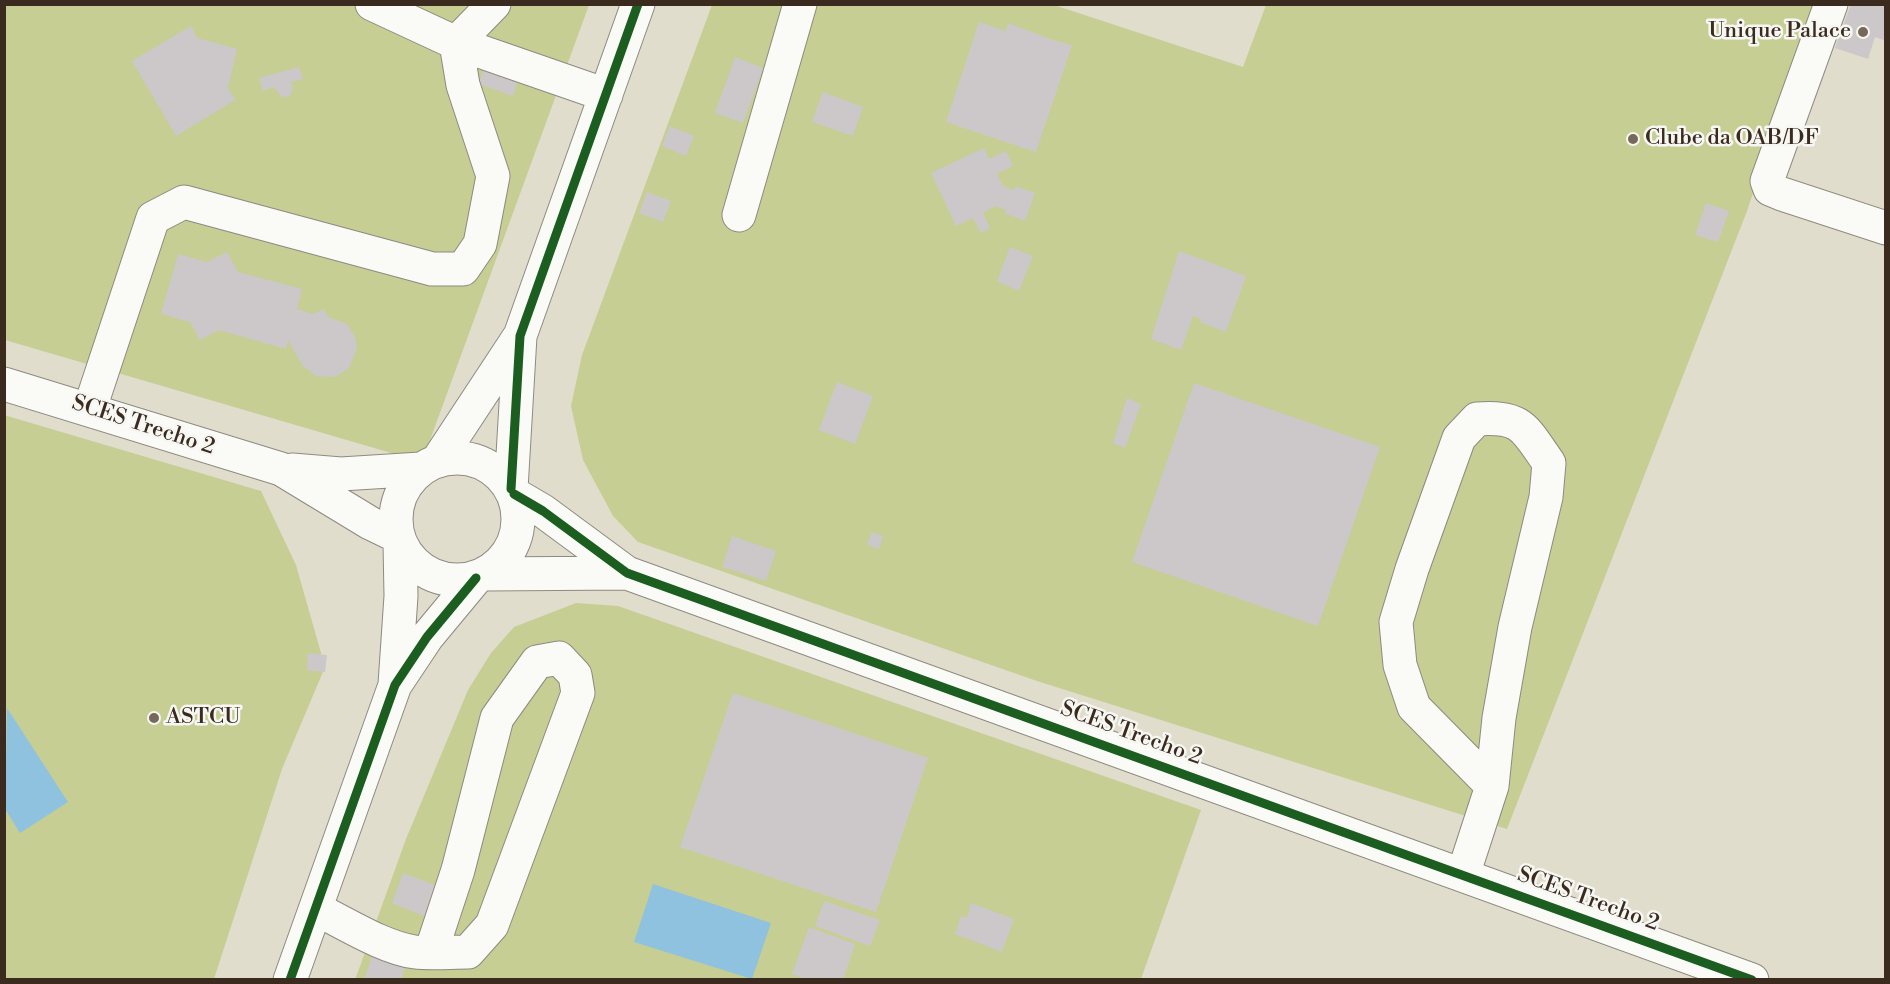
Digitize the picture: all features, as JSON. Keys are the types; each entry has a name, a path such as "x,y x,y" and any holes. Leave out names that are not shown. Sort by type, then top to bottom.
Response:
{"street":[{"path":"372,4 456,43 606,94"},
{"path":"395,686 401,596 399,540 395,517 398,498 408,482 429,465 520,336 638,4"},
{"path":"739,215 800,4"},
{"path":"1831,4 1767,181 1770,189 1782,194 1886,228"},
{"path":"456,43 487,8"},
{"path":"90,408 153,218 184,202 432,269 463,270 480,244 493,176 464,85 456,43"},
{"path":"290,980 395,686 427,637 480,576 500,564 511,549 518,531 519,512 513,491 520,336"},
{"name":"SCES Trecho 2","path":"4,384 90,408 281,470 399,540"},
{"path":"1463,875 1492,786 1499,718 1515,627 1546,497 1549,464 1522,425 1503,417 1477,419 1459,438 1412,569 1396,622 1400,665 1414,706 1492,786"},
{"path":"429,465 459,457 480,461 498,472 513,491"},
{"name":"SCES Trecho 2","path":"281,470 341,474 429,465"},
{"name":"SCES Trecho 2","path":"513,491 627,573 1752,980"},
{"path":"399,540 410,559 423,571 440,578 458,580 480,576"},
{"name":"SCES Trecho 2","path":"480,576 627,573"},
{"path":"316,909 365,932 378,941 415,952 434,943 468,952 492,925 578,693 575,675 559,658 537,662 497,718 458,870 434,943"}],"green space":[{"path":"4,5 589,5 422,462 5,340"},
{"path":"712,5 1054,5 1243,67 1266,5 1816,5 1747,211 1507,829 1037,681 638,542 613,516 583,460 571,406 582,355"},
{"name":"ASTCU","path":"4,415 261,491 296,565 325,667 282,769 214,979 5,979"},
{"path":"576,603 618,606 1201,810 1141,979 355,980 406,839 468,690 491,653 514,627"}],"water":[{"path":"7,708 68,802 20,833 5,809"},
{"path":"653,884 771,923 752,979 634,942"}],"building":[{"name":"Unique Palace","path":"1851,4 1886,4 1886,41 1875,37 1868,59 1835,48"},
{"path":"979,22 1006,31 1008,23 1072,45 1036,152 946,122"},
{"path":"191,26 197,38 237,49 228,88 235,100 176,136 132,61"},
{"path":"735,57 763,68 743,123 715,113"},
{"path":"299,67 303,79 291,82 293,87 290,96 281,97 274,87 263,91 259,78"},
{"path":"484,67 518,79 513,96 479,84"},
{"path":"823,92 863,107 853,136 812,122"},
{"path":"670,126 694,136 686,156 662,146"},
{"path":"984,148 989,159 1006,151 1013,166 997,174 1003,186 1014,190 1015,186 1035,193 1025,221 1004,213 1006,210 996,206 983,213 990,228 981,233 973,218 956,226 931,173"},
{"path":"647,192 671,201 663,222 639,213"},
{"path":"1706,203 1729,211 1718,242 1695,235"},
{"path":"1010,247 1033,256 1019,291 997,281"},
{"path":"1179,251 1246,276 1226,332 1200,322 1201,319 1193,316 1181,350 1151,339"},
{"path":"227,252 238,272 302,289 297,309 313,314 324,309 328,317 347,324 355,336 357,348 349,368 335,377 316,376 303,366 288,340 286,349 219,330 200,340 190,322 161,314 178,254 207,262"},
{"path":"837,382 873,396 855,444 819,430"},
{"path":"1194,383 1380,447 1318,626 1132,562"},
{"path":"1127,398 1141,404 1125,448 1113,443"},
{"path":"872,532 883,536 879,549 867,545"},
{"path":"732,536 776,551 766,581 722,567"},
{"path":"308,653 327,655 325,672 307,670"},
{"path":"733,693 928,758 876,912 680,847"},
{"path":"403,873 435,885 424,916 392,903"},
{"path":"824,901 880,920 870,946 815,926"},
{"path":"971,903 1014,919 1002,952 955,934 961,916 967,918"},
{"path":"809,927 855,944 843,980 808,980 792,974"},
{"path":"376,945 409,956 401,980 364,980"}],"cycle path":[{"path":"511,489 520,336 638,4"},
{"path":"514,494 543,511 627,573 1752,980"},
{"path":"290,980 395,685 427,637 476,578"}],"place":[{"name":"Unique Palace","path":"1863,32"},
{"name":"Clube da OAB/DF","path":"1633,139"},
{"name":"ASTCU","path":"154,718"}]}
